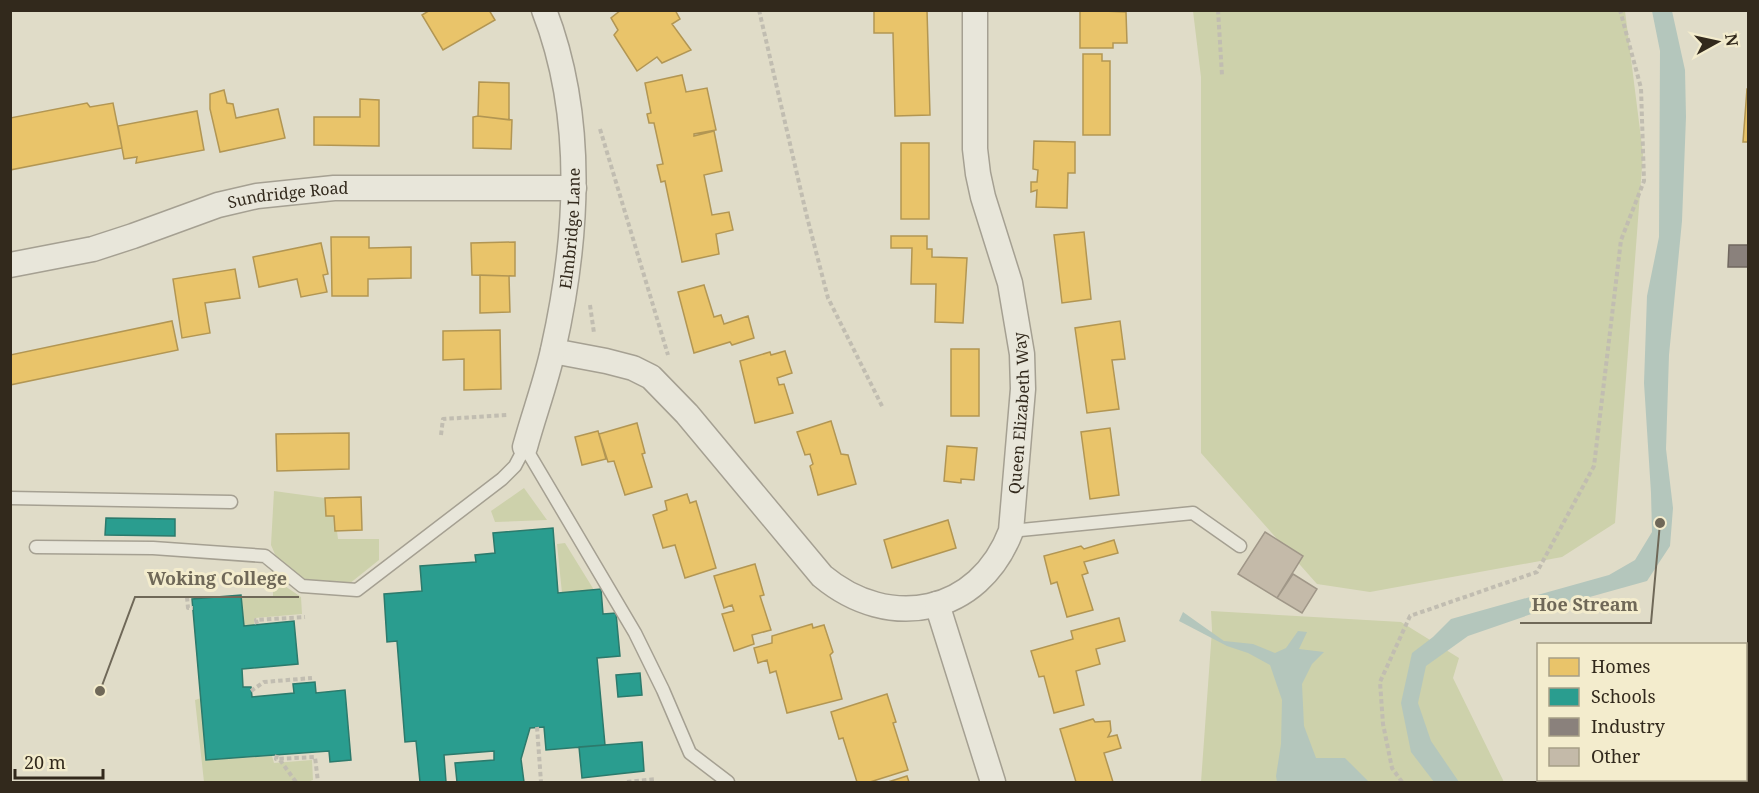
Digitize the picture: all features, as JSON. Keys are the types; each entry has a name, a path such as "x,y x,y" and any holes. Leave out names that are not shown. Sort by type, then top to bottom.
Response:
{"street":[{"name":"Elmbridge Lane","path":"525,447 553,351 565,293 572,240 573,141 561,64 544,10"},
{"name":"Queen Elizabeth Way","path":"553,351 606,361 633,368 651,376 687,414 822,576 838,589 854,598 878,606 911,609 937,604 969,587 986,573 1006,545 1011,531 1023,389 1022,354 1010,283 978,174 975,149 975,10"},
{"name":"Sundridge Road","path":"10,265 93,249 218,205 257,196 344,188 574,188"},
{"path":"937,604 993,783"}],"lane":[{"path":"36,548 153,548 265,556 302,586 357,590 502,479 515,466 525,447"},
{"path":"525,447 635,633 690,753 728,783"},
{"path":"10,498 231,502"},
{"path":"1011,531 1193,513 1240,546"}],"path":[{"path":"759,10 828,298 883,408"},
{"path":"1218,10 1222,75"},
{"path":"1402,783 1392,768 1383,724 1380,682 1410,616 1537,572 1594,466 1621,240 1644,181 1641,88 1620,10"},
{"path":"598,120 670,360 661,358"},
{"path":"590,302 595,340"},
{"path":"441,435 443,419 535,413"},
{"path":"187,597 188,608 193,608"},
{"path":"257,624 256,620 305,617"},
{"path":"251,691 264,682 312,678"},
{"path":"537,727 541,783"},
{"path":"296,783 278,757 315,757 318,783"},
{"path":"627,783 656,779"}],"green space":[{"path":"1193,11 1625,11 1643,154 1615,523 1562,557 1370,592 1317,584 1201,453 1201,77"},
{"path":"524,488 547,520 495,522 491,511"},
{"path":"274,491 325,498 326,516 334,516 338,539 379,539 379,560 349,584 304,580 277,559 271,545"},
{"path":"565,543 594,590 562,593 557,544"},
{"path":"273,578 301,597 302,614 255,618 254,625 244,626 241,597 273,597"},
{"path":"1211,611 1401,622 1459,658 1453,678 1504,782 1201,782 1212,630"},
{"path":"201,698 206,760 272,756 274,763 312,760 313,780 307,782 204,782 195,700"}],"shaded area":[{"path":"1652,11 1672,11 1685,70 1686,117 1682,221 1669,355 1666,449 1673,508 1670,546 1647,581 1543,610 1468,636 1426,666 1418,703 1431,741 1459,782 1434,782 1411,752 1401,703 1412,653 1451,619 1609,575 1635,560 1652,532 1644,383 1647,296 1659,237 1660,51"},
{"path":"1183,612 1224,641 1253,644 1275,653 1286,648 1298,631 1307,632 1299,649 1324,652 1312,664 1302,684 1304,726 1316,758 1345,758 1369,782 1277,782 1282,700 1270,665 1179,621"}],"building: Homes":[{"path":"430,10 489,10 495,20 443,50 422,15"},
{"path":"621,10 675,10 680,19 672,24 691,50 662,63 657,57 637,71 614,35 618,30 611,18"},
{"path":"874,10 927,10 930,115 895,116 893,33 874,33"},
{"path":"1080,10 1126,12 1127,43 1113,43 1113,48 1080,48"},
{"path":"1083,54 1102,54 1102,61 1110,61 1110,135 1083,135"},
{"path":"682,75 686,92 707,88 716,130 694,134 694,136 714,131 722,171 704,175 712,215 729,212 733,230 716,234 719,254 682,262 665,181 661,182 657,165 663,164 654,123 649,123 647,114 651,113 645,83"},
{"path":"479,82 509,83 509,120 478,116"},
{"path":"1747,89 1748,142 1743,142"},
{"path":"224,90 227,103 233,104 236,118 278,109 285,138 220,152 210,109 210,94"},
{"path":"360,99 379,100 379,146 314,145 314,117 360,117"},
{"path":"87,103 90,107 113,103 122,148 10,170 10,118"},
{"path":"197,111 204,150 136,163 137,157 124,159 118,126"},
{"path":"473,117 512,120 511,149 473,148"},
{"path":"1034,141 1075,142 1075,173 1068,173 1067,208 1036,207 1037,190 1031,192 1031,182 1037,182 1038,170 1033,169"},
{"path":"901,143 929,143 929,219 901,219"},
{"path":"1084,232 1091,299 1062,303 1054,235"},
{"path":"891,236 927,236 927,249 932,249 932,257 967,258 963,323 935,322 936,284 911,284 912,248 891,248"},
{"path":"331,237 369,237 369,248 411,247 411,278 368,279 368,296 332,296"},
{"path":"515,242 515,276 472,275 471,243"},
{"path":"321,243 328,274 323,275 327,292 301,297 297,279 259,287 253,257"},
{"path":"235,269 240,298 205,303 210,333 182,338 173,279"},
{"path":"480,275 509,276 510,312 480,313"},
{"path":"704,285 714,317 721,315 724,324 748,316 754,338 732,345 730,342 694,353 678,292"},
{"path":"172,321 178,350 10,385 10,355"},
{"path":"1120,321 1125,359 1112,360 1119,409 1087,413 1075,328"},
{"path":"500,330 501,389 464,390 464,359 443,360 443,331"},
{"path":"951,349 979,349 979,416 951,416"},
{"path":"785,351 792,373 777,378 779,385 784,384 793,413 755,423 740,361 770,352 771,355"},
{"path":"831,421 841,454 848,455 856,484 818,495 810,466 813,464 810,454 805,455 797,432"},
{"path":"637,423 645,453 642,454 652,487 625,495 614,461 608,462 599,434"},
{"path":"1110,428 1119,495 1090,499 1081,432"},
{"path":"598,431 606,459 582,465 575,437"},
{"path":"349,433 349,469 277,471 276,434"},
{"path":"947,446 977,448 974,480 961,479 961,483 944,481"},
{"path":"687,494 690,503 696,501 716,568 685,578 675,545 663,548 653,515 667,510 665,501"},
{"path":"361,497 362,530 335,531 334,516 326,516 325,498"},
{"path":"948,520 956,548 892,568 884,540"},
{"path":"1114,540 1118,553 1084,562 1088,573 1082,575 1093,610 1067,617 1057,582 1051,584 1044,556 1081,546 1084,549"},
{"path":"755,564 764,595 760,596 771,630 752,635 754,644 734,651 722,614 734,611 732,605 724,608 714,576"},
{"path":"1119,618 1125,641 1096,649 1100,664 1076,671 1084,705 1054,713 1044,676 1039,677 1031,651 1073,639 1071,631"},
{"path":"812,624 813,628 824,625 833,652 830,655 842,699 787,713 776,671 770,673 767,660 758,663 754,648 772,643 772,636"},
{"path":"887,694 896,722 893,723 908,770 870,782 857,782 843,738 839,739 831,712"},
{"path":"1093,719 1095,722 1110,721 1111,731 1108,737 1117,735 1121,748 1104,753 1113,782 1076,782 1060,729"},
{"path":"907,776 909,782 888,782"}],"building: Schools":[{"path":"106,518 175,519 175,536 105,535"},
{"path":"553,528 558,593 601,589 603,614 616,613 620,656 597,658 605,745 546,750 544,727 530,728 521,759 524,782 457,782 455,763 494,760 494,751 444,755 446,782 420,782 416,741 405,742 397,641 387,642 384,594 422,591 420,566 476,562 475,555 495,553 493,533"},
{"path":"241,595 244,626 294,621 298,664 242,669 243,687 251,687 252,697 294,693 293,684 315,682 316,693 345,690 351,760 330,762 329,751 206,760 192,599"},
{"path":"640,673 642,695 618,697 616,675"},
{"path":"642,742 644,771 582,778 579,747"}],"building: Industry":[{"path":"1729,245 1748,245 1748,267 1728,267"}],"building: Other":[{"path":"1265,532 1303,556 1277,598 1238,574"},
{"path":"1293,574 1317,589 1302,613 1277,598"}],"place":[{"name":"Hoe Stream","path":"1660,523"},
{"name":"Woking College","path":"100,691"}]}
